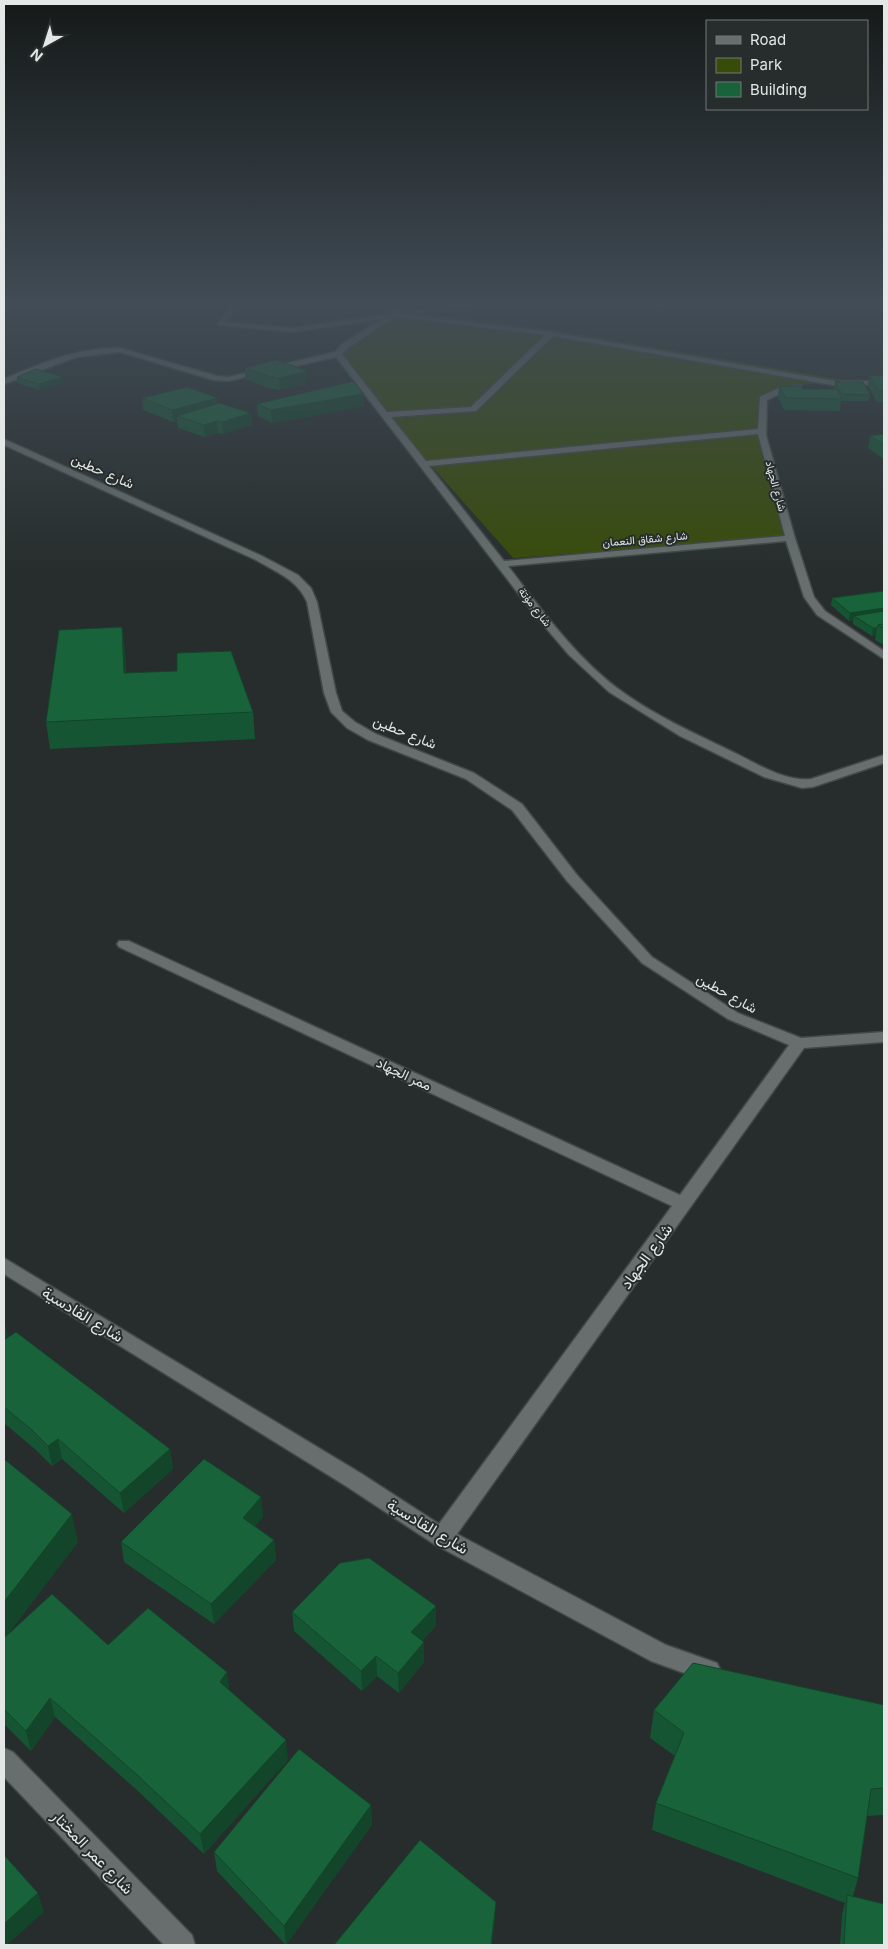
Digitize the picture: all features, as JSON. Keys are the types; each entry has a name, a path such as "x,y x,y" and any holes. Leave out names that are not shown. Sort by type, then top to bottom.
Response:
{"street":[{"name":"شارع مؤتة","path":"369,393 538,612 579,659 613,690 684,733 768,774 802,784 813,783 884,759"},
{"path":"386,415 473,409 489,393"},
{"name":"شارع الجهاد","path":"774,393 764,399 762,431 790,538 808,597 821,613 884,656"},
{"path":"423,464 762,431"},
{"name":"شارع حطين","path":"4,442 259,558 294,577 306,588 312,602 330,693 338,712 351,725 372,737 448,766 496,792 517,807 572,878 647,960 733,1016 798,1043"},
{"name":"شارع شقاق النعمان","path":"502,564 790,538"},
{"name":"ممر الجهاد","path":"124,944 684,1204"},
{"path":"798,1043 884,1037"},
{"name":"شارع الجهاد","path":"442,1537 684,1204 798,1043"},
{"name":"شارع القادسية","path":"4,1265 354,1480 442,1537 659,1653 731,1678"},
{"name":"شارع عمر المختار","path":"4,1760 182,1945"}],"green space":[{"path":"373,393 768,393 759,397 759,407 793,537 513,558 428,462"}],"building":[{"path":"163,393 204,393 218,398 172,410 142,398"},
{"path":"304,393 363,394 271,410 257,404"},
{"path":"783,393 838,393 842,399 786,398"},
{"path":"869,393 870,395 842,394"},
{"path":"219,403 251,413 222,422 217,421 204,425 177,416"},
{"path":"884,434 884,445 870,436"},
{"path":"884,591 884,608 850,613 832,598"},
{"path":"884,611 884,624 878,625 877,628 873,628 854,616"},
{"path":"122,627 124,673 177,671 177,653 231,651 253,712 46,722 59,630"},
{"path":"16,1332 170,1449 120,1493 58,1439 48,1446 4,1407 4,1340"},
{"path":"4,1459 72,1514 4,1602"},
{"path":"204,1459 261,1497 243,1518 274,1540 211,1604 121,1542"},
{"path":"369,1558 436,1606 411,1632 424,1642 398,1673 376,1656 361,1671 292,1612 340,1563"},
{"path":"52,1594 108,1645 148,1608 227,1672 220,1682 286,1740 200,1834 135,1773 50,1698 26,1731 4,1709 4,1638"},
{"path":"693,1663 884,1705 884,1788 871,1789 858,1878 656,1803 684,1733 654,1710"},
{"path":"299,1749 371,1805 284,1926 214,1852"},
{"path":"420,1840 496,1902 491,1945 334,1945"},
{"path":"4,1855 38,1893 4,1924"},
{"path":"847,1895 884,1904 884,1945 844,1945"}]}
